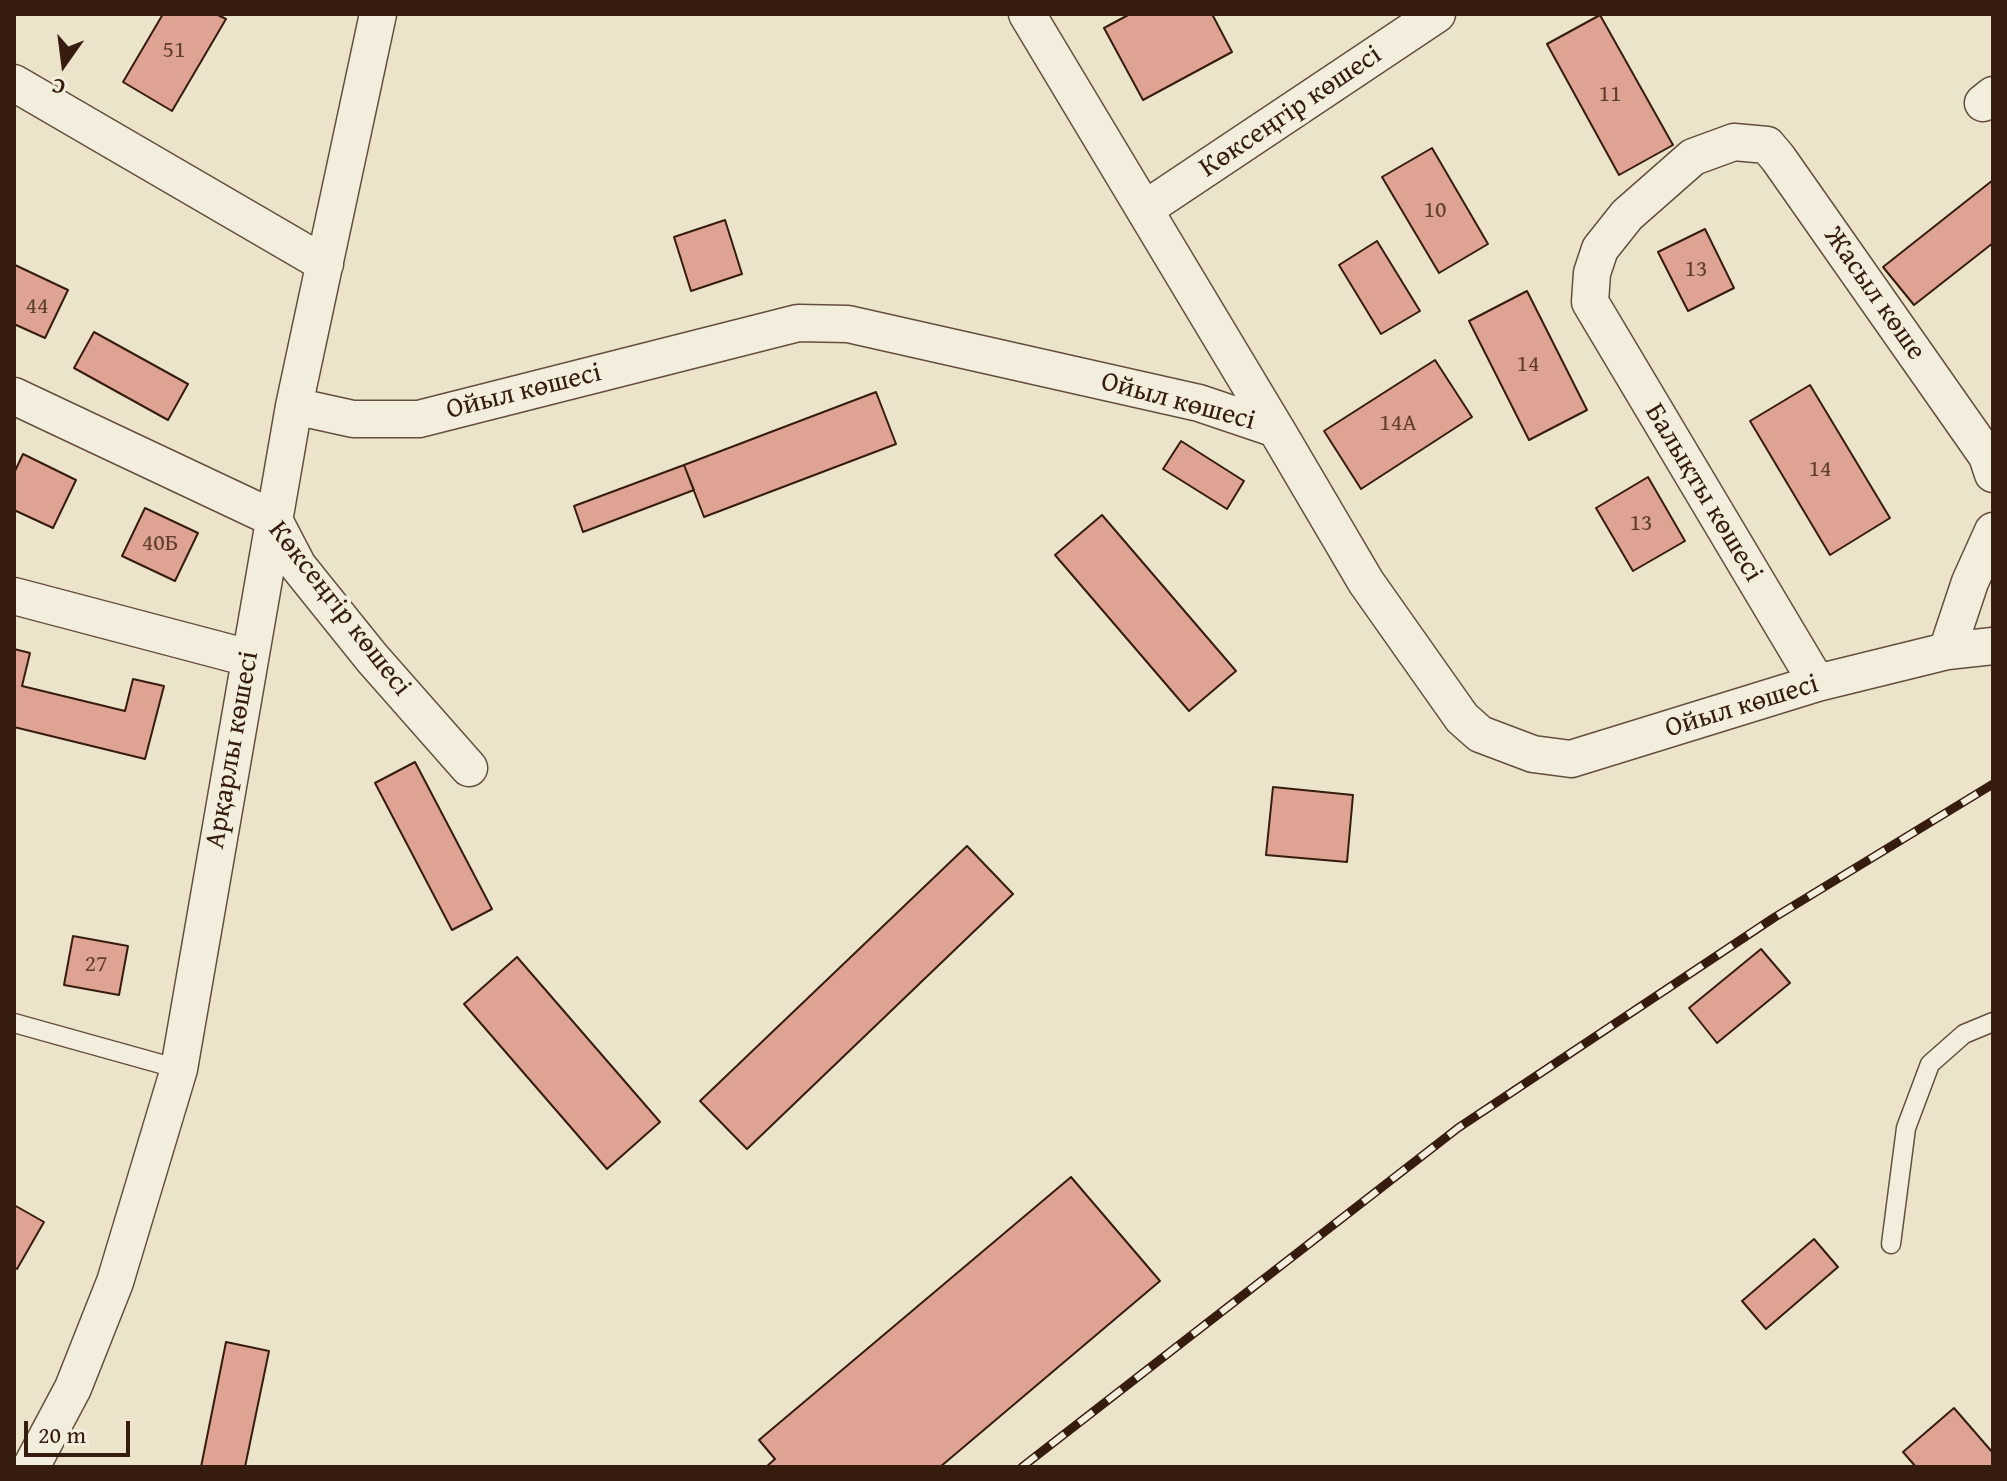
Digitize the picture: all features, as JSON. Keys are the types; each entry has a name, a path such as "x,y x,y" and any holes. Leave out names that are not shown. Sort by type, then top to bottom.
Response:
{"street":[{"name":"Арқарлы көшесі","path":"31,1467 73,1388 115,1282 179,1069 294,406 378,14"},
{"path":"1027,14 1276,429"},
{"name":"Көксеңгір көшесі","path":"1145,209 1437,14"},
{"path":"14,83 325,264"},
{"name":"Жасыл көше","path":"1590,302 1592,273 1600,249 1627,215 1693,157 1734,142 1767,145 1987,456 1993,474"},
{"name":"Балықты көшесі","path":"1590,302 1817,683"},
{"name":"Ойыл көшесі","path":"294,406 353,419 419,419 798,323 848,324 1199,403 1276,429 1366,582 1462,718 1480,734 1533,754 1571,759 1817,683 1947,651 1993,646"},
{"name":"Көксеңгір көшесі","path":"14,396 273,518 298,566 372,658 469,768"},
{"path":"1947,651 1970,582 1993,531"},
{"path":"14,596 249,658"}],"lane":[{"path":"1891,1244 1906,1128 1930,1064 1964,1034 1993,1022"},
{"path":"14,1023 179,1069"}],"building":[{"path":"163,14 216,14 226,19 172,111 123,82"},
{"path":"1130,14 1212,14 1232,52 1143,100 1104,28"},
{"path":"1600,15 1673,145 1619,175 1547,44"},
{"path":"1432,148 1488,244 1439,273 1382,177"},
{"path":"1993,180 1993,243 1914,305 1883,267"},
{"path":"725,220 742,274 691,291 674,237"},
{"path":"1705,229 1734,288 1688,311 1658,252"},
{"path":"1377,241 1420,311 1381,334 1339,265"},
{"path":"15,265 68,290 45,338 14,324"},
{"path":"1527,291 1587,410 1529,440 1469,321"},
{"path":"94,332 188,384 168,420 74,368"},
{"path":"1435,360 1472,417 1361,489 1324,431"},
{"path":"1810,385 1890,518 1830,555 1750,421"},
{"path":"876,392 896,444 704,517 684,465"},
{"path":"1181,441 1244,481 1227,509 1163,469"},
{"path":"23,454 76,480 53,528 14,510 14,473"},
{"path":"684,465 694,490 583,532 574,506"},
{"path":"1648,477 1685,541 1633,571 1596,508"},
{"path":"145,508 198,533 175,581 122,556"},
{"path":"1102,515 1236,671 1189,711 1055,555"},
{"path":"14,649 30,653 22,686 125,711 133,679 164,686 145,759 14,727"},
{"path":"415,762 492,909 452,930 375,783"},
{"path":"1273,787 1353,795 1347,862 1266,855"},
{"path":"967,846 1013,894 747,1149 700,1101"},
{"path":"73,936 128,946 119,995 64,985"},
{"path":"1761,949 1790,983 1717,1043 1689,1008"},
{"path":"517,957 660,1122 607,1169 464,1004"},
{"path":"1071,1177 1160,1281 940,1467 766,1467 775,1459 759,1440"},
{"path":"14,1205 44,1222 17,1269 14,1267"},
{"path":"1814,1239 1838,1267 1766,1329 1742,1301"},
{"path":"226,1342 269,1351 245,1467 201,1467"},
{"path":"1954,1408 1993,1453 1993,1467 1916,1467 1903,1452"}],"railway":[{"path":"1022,1467 1458,1128 1775,917 1993,784"}]}
